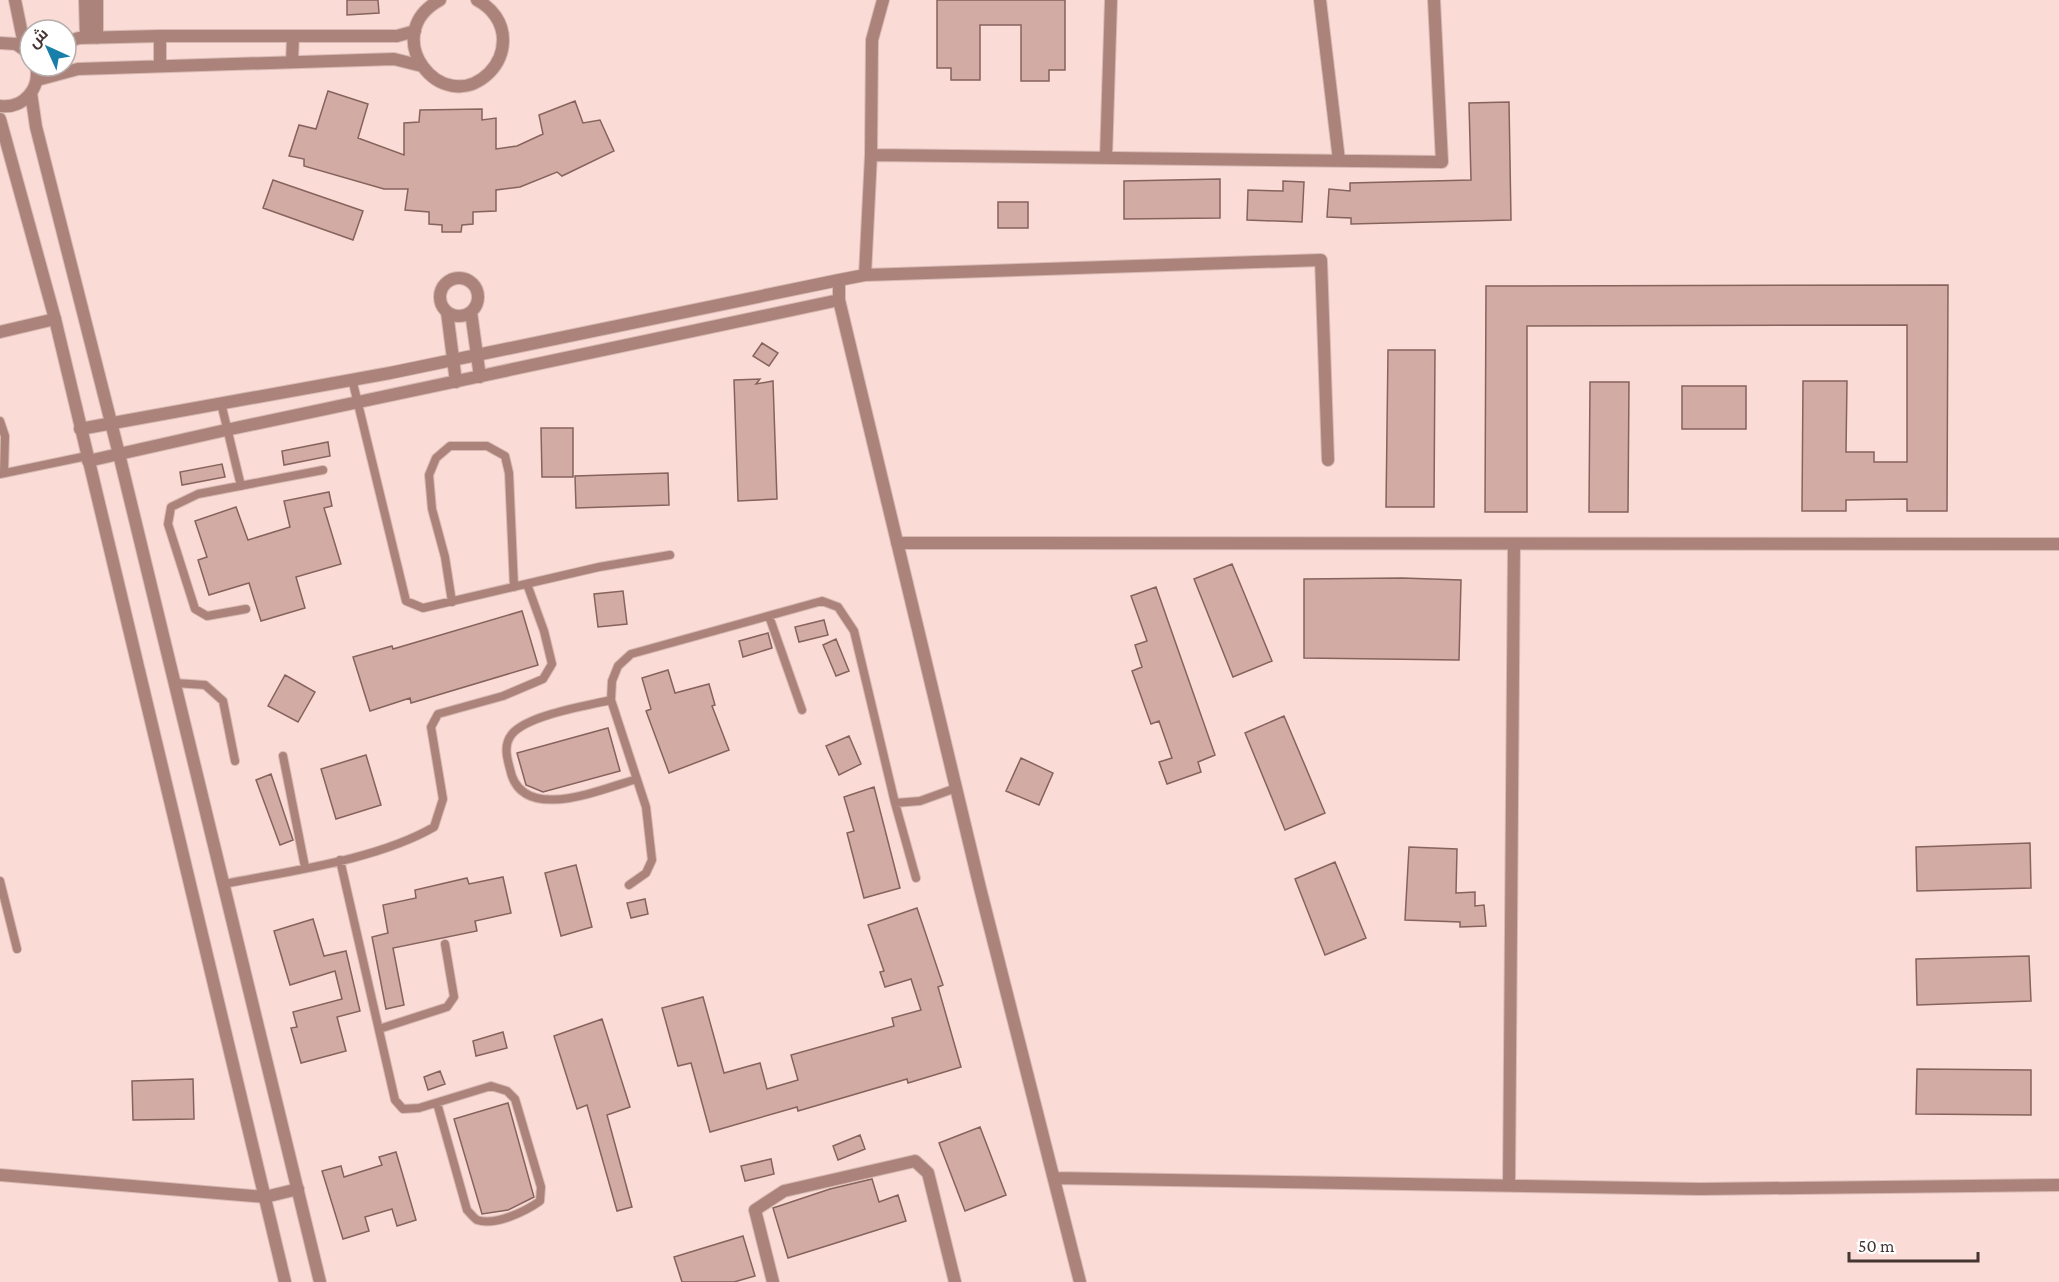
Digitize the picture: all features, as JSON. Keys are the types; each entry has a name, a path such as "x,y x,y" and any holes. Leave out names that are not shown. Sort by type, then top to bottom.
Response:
{"street":[{"path":"15,0 20,18"},
{"path":"86,0 91,38"},
{"path":"91,38 97,0"},
{"path":"440,0 424,11 415,31 415,52 422,66 433,78 453,85 475,82 492,70 502,51 502,29 491,10 477,0"},
{"path":"865,275 871,155 872,40 883,0"},
{"path":"1106,158 1111,0"},
{"path":"1320,0 1339,160"},
{"path":"871,155 1442,162 1434,0"},
{"path":"78,40 160,36 397,36 415,31"},
{"path":"160,36 160,66"},
{"path":"291,62 293,36"},
{"path":"0,43 18,45"},
{"path":"320,1282 119,454 36,127 32,93 37,80 78,69 394,59 422,66"},
{"path":"0,106 21,102 32,93"},
{"path":"0,119 55,319 285,1282"},
{"path":"80,429 475,355 865,275 1321,260 1328,460"},
{"path":"456,382 447,312 441,301 443,288 447,283 459,279 471,283 477,292 477,301 471,312 475,355 480,377"},
{"path":"839,280 839,300 897,543 1080,1282"},
{"path":"88,459 839,300"},
{"path":"447,312 459,316 471,312"},
{"path":"0,332 55,319"},
{"path":"897,543 2059,544"},
{"path":"1509,1185 1514,544"},
{"path":"774,1282 755,1210 784,1191 915,1161 928,1173 955,1282"},
{"path":"0,1176 266,1197 298,1189"},
{"path":"1054,1178 1700,1189 2059,1185"}],"lane":[{"path":"352,379 406,601 423,608 599,567 670,555"},
{"path":"221,403 241,486"},
{"path":"0,421 5,435 2,474 88,459"},
{"path":"452,602 445,557 432,509 429,475 436,458 450,447 487,446 506,456 509,473 514,587"},
{"path":"246,609 207,616 195,609 168,524 171,507 198,494 323,470"},
{"path":"224,884 340,860 416,838 434,827 443,799 431,727 438,714 503,696 543,679 552,664 544,631 527,584"},
{"path":"629,885 646,873 652,860 646,807 611,699 612,681 618,666 631,654 822,601 838,607 854,631 916,878"},
{"path":"769,616 802,710"},
{"path":"175,683 205,685 219,696 226,715 235,761"},
{"path":"611,699 530,722 512,735 506,749 512,783 522,793 536,799 559,800 637,779"},
{"path":"283,756 305,867"},
{"path":"896,803 920,801 956,788"},
{"path":"340,860 395,1100 403,1109 437,1103 491,1086 507,1091 515,1099 541,1187 540,1201 527,1210 499,1218 476,1220 467,1210 437,1103"},
{"path":"0,881 17,949"},
{"path":"379,1029 447,1007 454,997 453,980 445,944"}],"building":[{"path":"347,0 378,0 379,13 347,15"},
{"path":"937,0 1065,0 1065,70 1049,70 1049,81 1021,81 1021,25 980,25 980,80 951,80 951,68 937,68"},
{"path":"328,91 368,104 358,138 404,155 404,123 419,122 420,110 482,109 482,120 496,118 496,149 517,146 543,134 539,115 575,101 583,123 600,120 614,151 562,176 557,172 520,187 496,190 496,211 473,212 473,224 462,225 461,232 442,232 442,225 429,224 429,212 405,210 408,189 384,189 304,166 304,159 289,156 299,125 316,129"},
{"path":"1509,102 1511,220 1351,224 1351,218 1327,217 1329,189 1350,191 1350,183 1471,180 1469,103"},
{"path":"1220,179 1220,218 1124,219 1124,181"},
{"path":"273,180 363,211 353,240 263,208"},
{"path":"1283,181 1304,182 1302,222 1247,220 1248,190 1283,191"},
{"path":"998,202 1028,202 1028,228 998,228"},
{"path":"1948,285 1947,511 1907,511 1907,499 1846,500 1846,511 1802,511 1803,381 1847,381 1846,452 1874,452 1874,462 1907,462 1907,325 1527,326 1527,512 1485,512 1486,286"},
{"path":"762,343 778,353 769,366 753,356"},
{"path":"1388,350 1435,350 1434,507 1386,507"},
{"path":"760,379 756,384 773,381 777,499 738,501 734,380"},
{"path":"1590,382 1629,382 1628,512 1589,512"},
{"path":"1682,386 1746,386 1746,429 1682,429"},
{"path":"541,428 573,428 573,477 542,477"},
{"path":"328,442 330,456 284,465 282,451"},
{"path":"222,464 225,477 182,485 180,472"},
{"path":"668,473 669,505 576,508 575,476"},
{"path":"329,492 332,506 324,508 341,564 296,577 305,608 261,621 249,583 209,595 198,560 207,557 195,521 236,507 248,540 290,527 284,501"},
{"path":"1232,564 1272,661 1233,677 1194,579"},
{"path":"1304,579 1461,580 1459,660 1304,658"},
{"path":"1156,587 1215,755 1198,762 1201,772 1167,784 1159,762 1172,758 1159,721 1151,724 1132,671 1142,667 1135,645 1147,641 1131,596"},
{"path":"623,591 627,624 598,627 594,594"},
{"path":"522,611 538,665 411,703 410,698 370,711 353,657 392,646 393,649"},
{"path":"824,620 828,635 799,642 795,627"},
{"path":"768,633 772,648 743,657 739,641"},
{"path":"836,639 849,671 836,676 823,645"},
{"path":"668,670 675,693 709,684 715,705 712,706 729,750 669,773 646,711 651,709 642,678"},
{"path":"285,675 315,692 298,722 268,706"},
{"path":"1284,716 1325,813 1285,830 1245,733"},
{"path":"608,728 620,771 543,792 526,785 517,753"},
{"path":"849,736 861,764 839,775 826,746"},
{"path":"366,755 381,805 336,819 321,769"},
{"path":"1021,758 1053,773 1039,805 1006,791"},
{"path":"271,774 293,840 280,845 256,780"},
{"path":"874,787 900,888 864,898 847,833 854,831 844,797"},
{"path":"2030,843 2031,888 1917,891 1916,847"},
{"path":"1409,847 1457,849 1456,893 1475,892 1475,906 1484,905 1486,926 1460,927 1460,922 1405,920"},
{"path":"1335,862 1366,938 1325,955 1295,879"},
{"path":"576,865 592,927 561,936 545,873"},
{"path":"503,877 511,913 475,921 477,931 393,948 404,1005 386,1009 372,937 388,933 383,905 416,898 415,890 467,878 469,884"},
{"path":"645,899 648,914 631,918 627,903"},
{"path":"917,908 943,985 938,987 961,1067 908,1083 907,1079 798,1111 797,1107 710,1132 691,1063 678,1066 662,1008 703,997 724,1073 760,1063 767,1089 798,1080 791,1055 894,1026 892,1018 921,1010 911,979 885,987 880,972 884,971 868,925"},
{"path":"313,919 324,956 346,951 360,1011 337,1017 346,1051 301,1063 291,1028 297,1027 293,1012 342,999 335,971 290,985 274,931"},
{"path":"2029,956 2031,1001 1917,1005 1916,959"},
{"path":"602,1019 630,1107 607,1115 632,1207 617,1211 587,1105 577,1109 554,1036"},
{"path":"503,1032 507,1048 476,1056 473,1041"},
{"path":"1917,1069 2031,1070 2031,1115 1916,1114"},
{"path":"440,1071 445,1084 428,1090 424,1077"},
{"path":"193,1079 194,1119 133,1120 132,1081"},
{"path":"508,1103 534,1197 508,1210 482,1214 454,1119"},
{"path":"980,1127 1006,1195 965,1211 939,1143"},
{"path":"860,1135 865,1149 838,1160 833,1146"},
{"path":"396,1152 416,1220 397,1226 392,1209 365,1217 369,1231 343,1239 322,1171 341,1166 344,1177 382,1165 379,1157"},
{"path":"771,1159 774,1174 745,1181 741,1166"},
{"path":"872,1179 879,1202 898,1195 906,1221 788,1258 773,1208 830,1189"},
{"path":"743,1236 755,1276 734,1282 682,1282 674,1257"}]}
